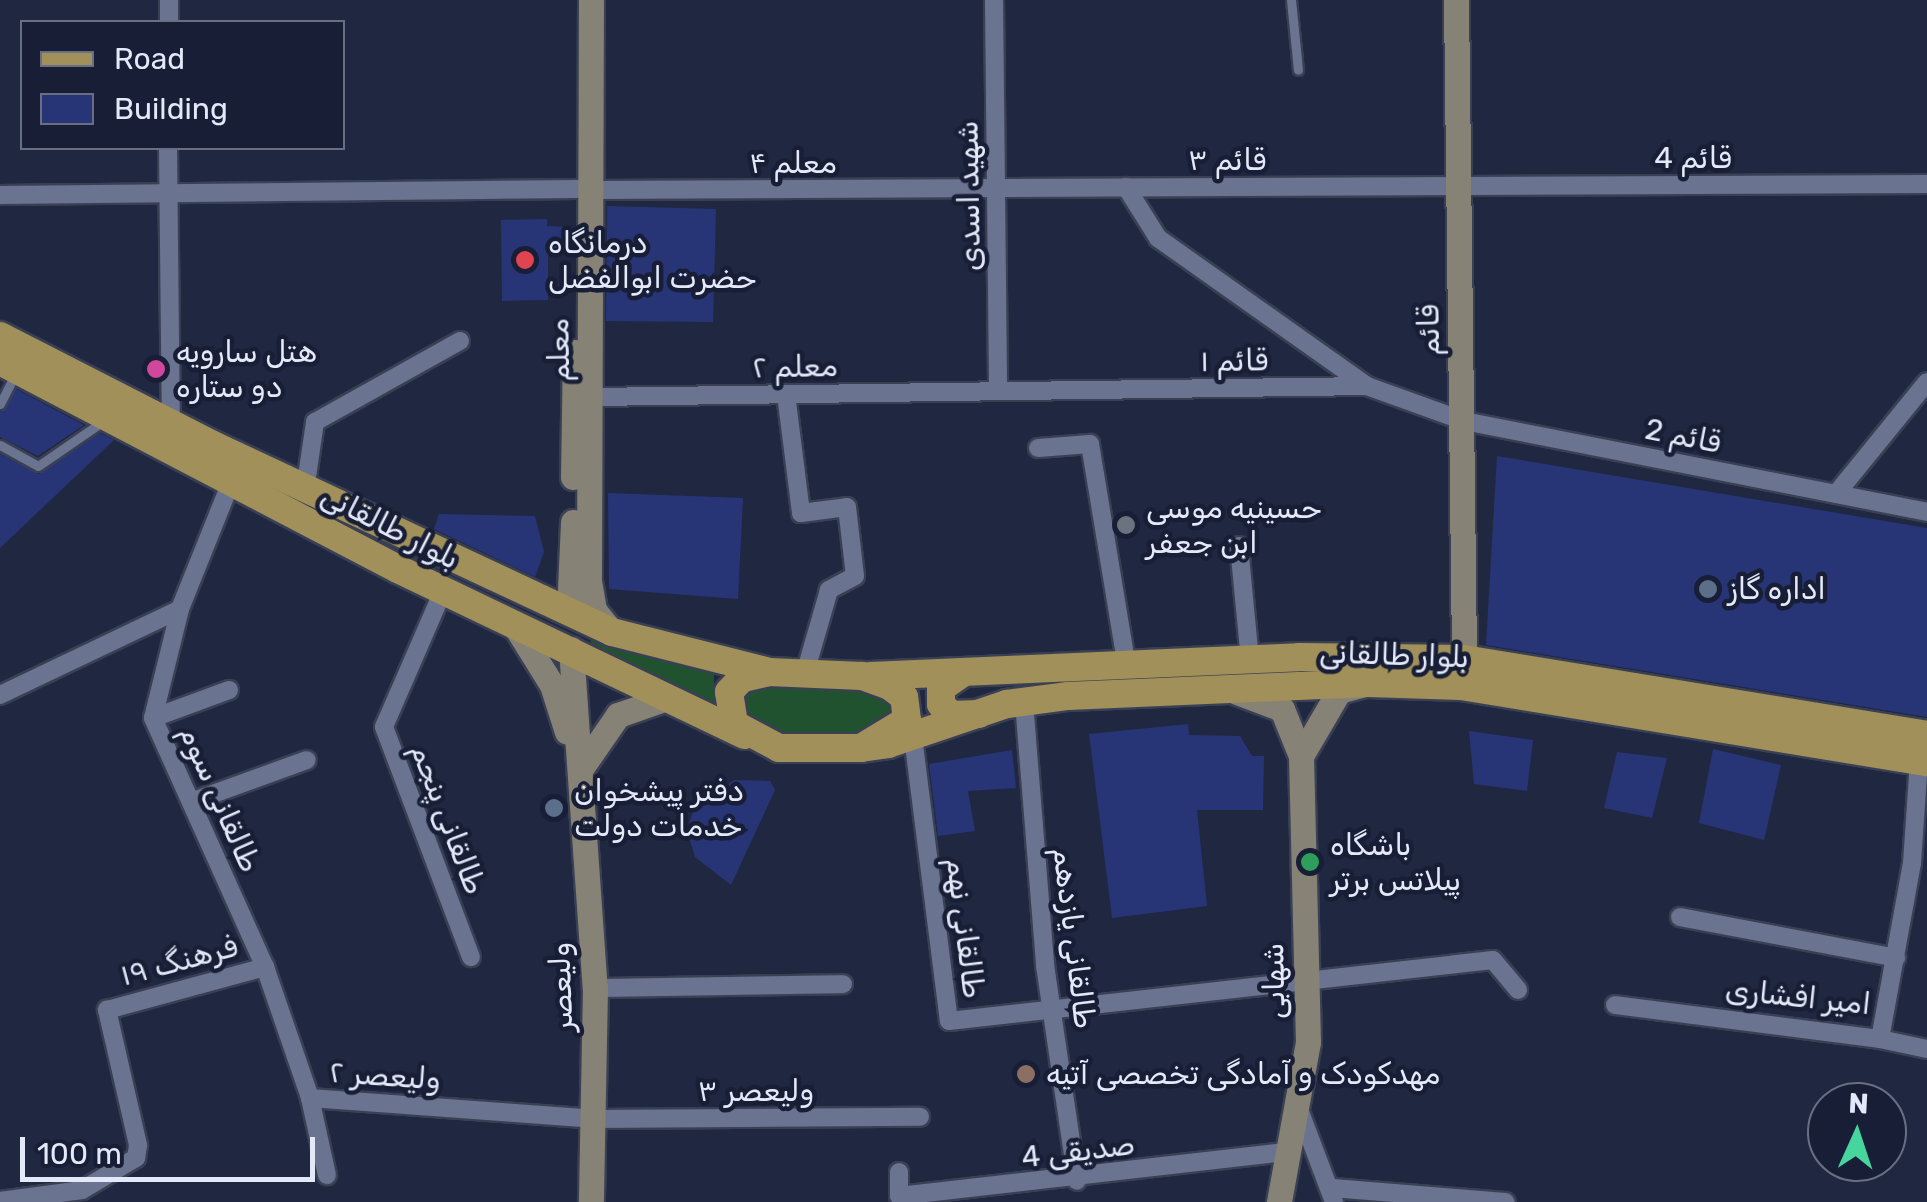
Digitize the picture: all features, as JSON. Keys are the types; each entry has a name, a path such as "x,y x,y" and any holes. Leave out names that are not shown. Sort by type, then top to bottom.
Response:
{"main road":[{"name":"معلم","path":"578,0 592,397 590,596 612,632"},
{"name":"معلم","path":"568,612 592,0"},
{"name":"قائم","path":"1456,0 1464,659"},
{"name":"بلوار طالقانی","path":"4,359 171,425 612,632 769,672 862,676 1250,660 1464,659 1924,752"},
{"name":"بلوار طالقانی","path":"4,359 109,418 443,591 571,648 664,699 778,748 861,748 913,737 1024,702 1368,683 1461,686 1924,752"},
{"path":"520,591 546,584 573,535"},
{"path":"568,612 571,648"},
{"path":"514,624 552,685 580,770"},
{"name":"ولیعصر","path":"571,648 595,988 591,1202"},
{"path":"756,740 734,724 729,692 742,678 769,672"},
{"path":"961,674 941,688 940,704 951,715 986,713"},
{"path":"861,748 907,720 908,708 890,686 862,676"},
{"path":"1301,756 1338,691 1368,683"},
{"path":"1222,689 1262,696 1282,709 1301,756"},
{"path":"580,770 618,714 664,699"},
{"name":"شهابی","path":"1274,1199 1288,1152 1308,1042 1301,756"}],"street":[{"name":"شهید اسدی","path":"994,0 998,391"},
{"path":"168,150 171,425"},
{"name":"قائم 4","path":"1458,188 1927,184"},
{"path":"1126,187 1158,238 1367,386"},
{"name":"قائم ٣","path":"996,190 1458,188"},
{"name":"معلم ۴","path":"0,194 996,190"},
{"path":"305,490 315,422 460,341"},
{"path":"1836,494 1927,382"},
{"name":"قائم ١","path":"998,391 1367,386 1464,421"},
{"name":"معلم ٢","path":"592,397 998,391"},
{"path":"786,394 801,513 847,507 855,576 829,590 805,673"},
{"name":"قائم 2","path":"1464,421 1927,512"},
{"path":"1038,448 1090,444 1127,666"},
{"name":"طالقانی سوم","path":"231,482 180,610 153,718 266,966"},
{"path":"1239,546 1250,660"},
{"name":"طالقانی پنجم","path":"443,591 384,727 471,957"},
{"path":"0,695 180,610"},
{"path":"153,718 229,690"},
{"name":"طالقانی یازدهم","path":"1024,702 1054,1013 1077,1180"},
{"name":"طالقانی نهم","path":"913,737 949,1021 1054,1013"},
{"name":"امیر افشاری","path":"1614,1005 1880,1039 1896,958 1924,752"},
{"path":"191,802 307,760"},
{"path":"1680,917 1896,958"},
{"path":"1054,1013 1306,978 1493,960 1518,990"},
{"name":"ولیعصر ٢","path":"266,966 310,1098 593,1119"},
{"name":"فرهنگ ۱۹","path":"0,1202 45,1199 108,1180 136,1158 138,1145 107,1010 266,966"},
{"path":"595,988 843,984"},
{"path":"1880,1039 1927,1049"},
{"path":"310,1098 326,1174"},
{"path":"1297,1103 1333,1195 1505,1202"},
{"name":"ولیعصر ٣","path":"593,1119 920,1117"},
{"name":"صدیقی 4","path":"898,1172 900,1196 1077,1180 1288,1152"}],"lane":[{"path":"1291,0 1298,70"},
{"path":"0,404 4,359"},
{"path":"0,445 38,466 109,418"}],"green space":[{"path":"601,637 714,670 714,712 590,646 591,639"},
{"path":"750,684 863,685 893,699 897,717 862,740 787,739 739,714 736,696"}],"building":[{"path":"607,206 716,209 713,322 606,321"},
{"name":"درمانگاه حضرت ابوالفضل","path":"547,219 547,226 566,227 565,253 548,253 548,300 502,301 501,220"},
{"path":"16,389 84,425 38,456 0,437 0,412"},
{"path":"100,433 114,440 0,548 0,454 39,474"},
{"name":"اداره گاز","path":"1497,456 1927,528 1927,717 1486,645"},
{"path":"608,493 743,498 738,599 609,589"},
{"path":"439,514 535,516 544,552 535,577 434,529"},
{"path":"1188,724 1189,735 1240,736 1252,756 1264,756 1263,810 1197,810 1207,906 1112,918 1089,734"},
{"path":"1469,731 1533,740 1527,791 1474,784"},
{"path":"1713,749 1781,765 1764,840 1699,823"},
{"path":"1012,750 1016,788 968,791 975,831 938,836 929,764"},
{"path":"1617,752 1667,758 1652,818 1604,808"},
{"path":"734,780 770,781 775,790 731,885 695,857 687,830 693,811"}],"place":[{"name":"درمانگاه حضرت ابوالفضل","path":"525,260"},
{"name":"هتل سارویه دو ستاره","path":"156,369"},
{"name":"حسینیه موسی ابن جعفر","path":"1126,525"},
{"name":"اداره گاز","path":"1708,589"},
{"name":"دفتر پیشخوان خدمات دولت","path":"554,808"},
{"name":"باشگاه پیلاتس برتر","path":"1310,862"},
{"name":"مهدکودک و آمادگی تخصصی آتیه","path":"1026,1074"}]}
